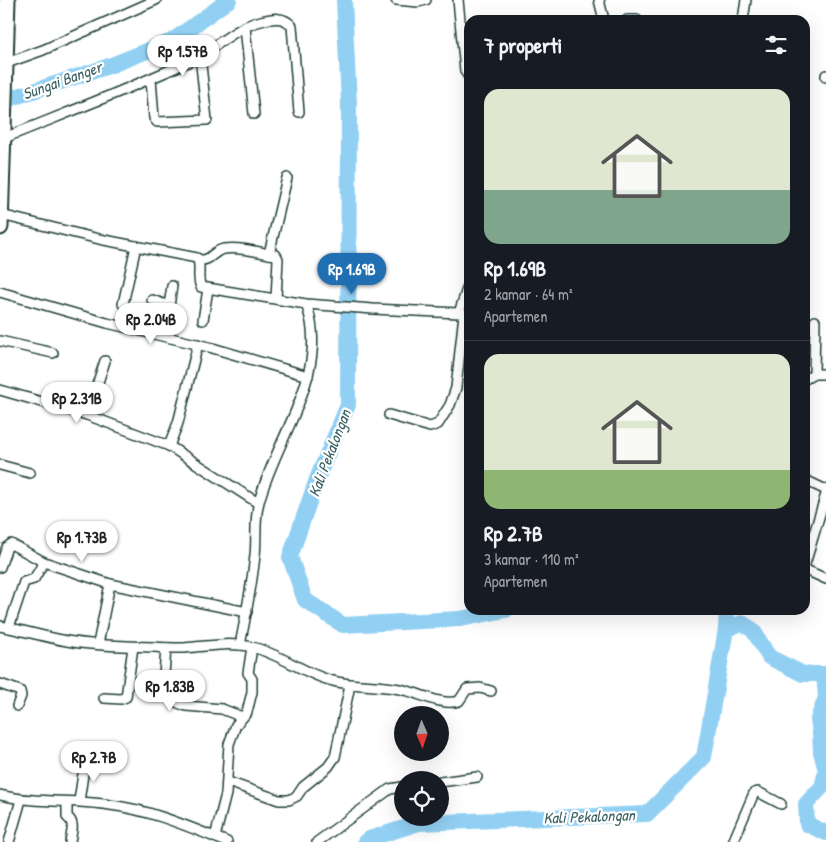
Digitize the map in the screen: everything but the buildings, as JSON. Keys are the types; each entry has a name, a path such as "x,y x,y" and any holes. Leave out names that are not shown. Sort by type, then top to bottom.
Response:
{"main road":[{"path":"0,221 3,69 7,0"}],"street":[{"path":"3,69 156,0"},
{"path":"396,0 418,2 426,0"},
{"path":"458,0 464,61"},
{"path":"599,0 603,15"},
{"path":"743,15 746,0"},
{"path":"2,139 151,79 200,56 245,27 261,21 281,18 288,21 292,26 299,112"},
{"path":"245,27 254,114"},
{"path":"151,79 154,118 157,122 207,120 200,56"},
{"path":"269,254 287,178"},
{"path":"0,221 136,246 199,260 208,260 222,249 276,255 278,259 276,299"},
{"path":"123,304 136,246"},
{"path":"199,260 199,282 201,287 208,289 306,304 464,314 456,388 450,404 438,424 430,427 389,415"},
{"path":"160,335 169,306 172,286"},
{"path":"203,320 208,289"},
{"path":"0,292 107,323 198,344 308,376"},
{"path":"152,300 169,306"},
{"path":"240,644 247,612 255,553 258,503 308,376 313,351 312,325 306,304"},
{"path":"814,374 815,321"},
{"path":"0,341 53,353"},
{"path":"169,446 178,423 198,344"},
{"path":"87,415 105,361"},
{"path":"810,376 814,374 826,374"},
{"path":"0,390 87,415 169,446 258,503"},
{"path":"0,465 30,473"},
{"path":"810,482 826,490"},
{"path":"810,548 826,494"},
{"path":"0,563 7,547 11,544 44,562 110,584 247,612"},
{"path":"44,562 34,579 24,582 4,627 67,641 133,647 184,648 240,644 271,652 301,670 329,680 350,685 398,689 451,703 459,701 467,689 480,688 491,691"},
{"path":"810,572 826,579"},
{"path":"98,644 110,584"},
{"path":"104,698 121,699 126,696 133,647"},
{"path":"215,837 228,782 229,744 232,732 247,712 252,692 252,679 248,673 252,647"},
{"path":"166,648 164,675 175,691 178,704 222,709 242,717"},
{"path":"0,684 20,691 21,696 17,706"},
{"path":"228,782 279,800 289,800 297,796 328,767 335,757 350,685"},
{"path":"79,801 85,761"},
{"path":"449,781 477,777"},
{"path":"317,842 390,789 394,788"},
{"path":"732,842 751,798 756,791 780,804"},
{"path":"0,795 21,800 67,803 79,801 138,810 182,823 227,842"},
{"path":"9,842 21,800"},
{"path":"67,803 67,817 71,820 72,824 70,842"}],"waterway":[{"name":"Sungai Banger","path":"0,102 109,66 172,41 229,0"},
{"name":"Kali Pekalongan","path":"344,0 349,104 348,405 317,479 290,557 305,600 343,625 460,619 480,615"},
{"name":"Kali Pekalongan","path":"365,842 369,839 419,823 647,814 704,757 727,615"},
{"path":"726,629 742,623 753,630 769,657 803,674 824,674 826,697 818,719 821,752 826,771 822,787 806,804 807,824 826,833"}]}
